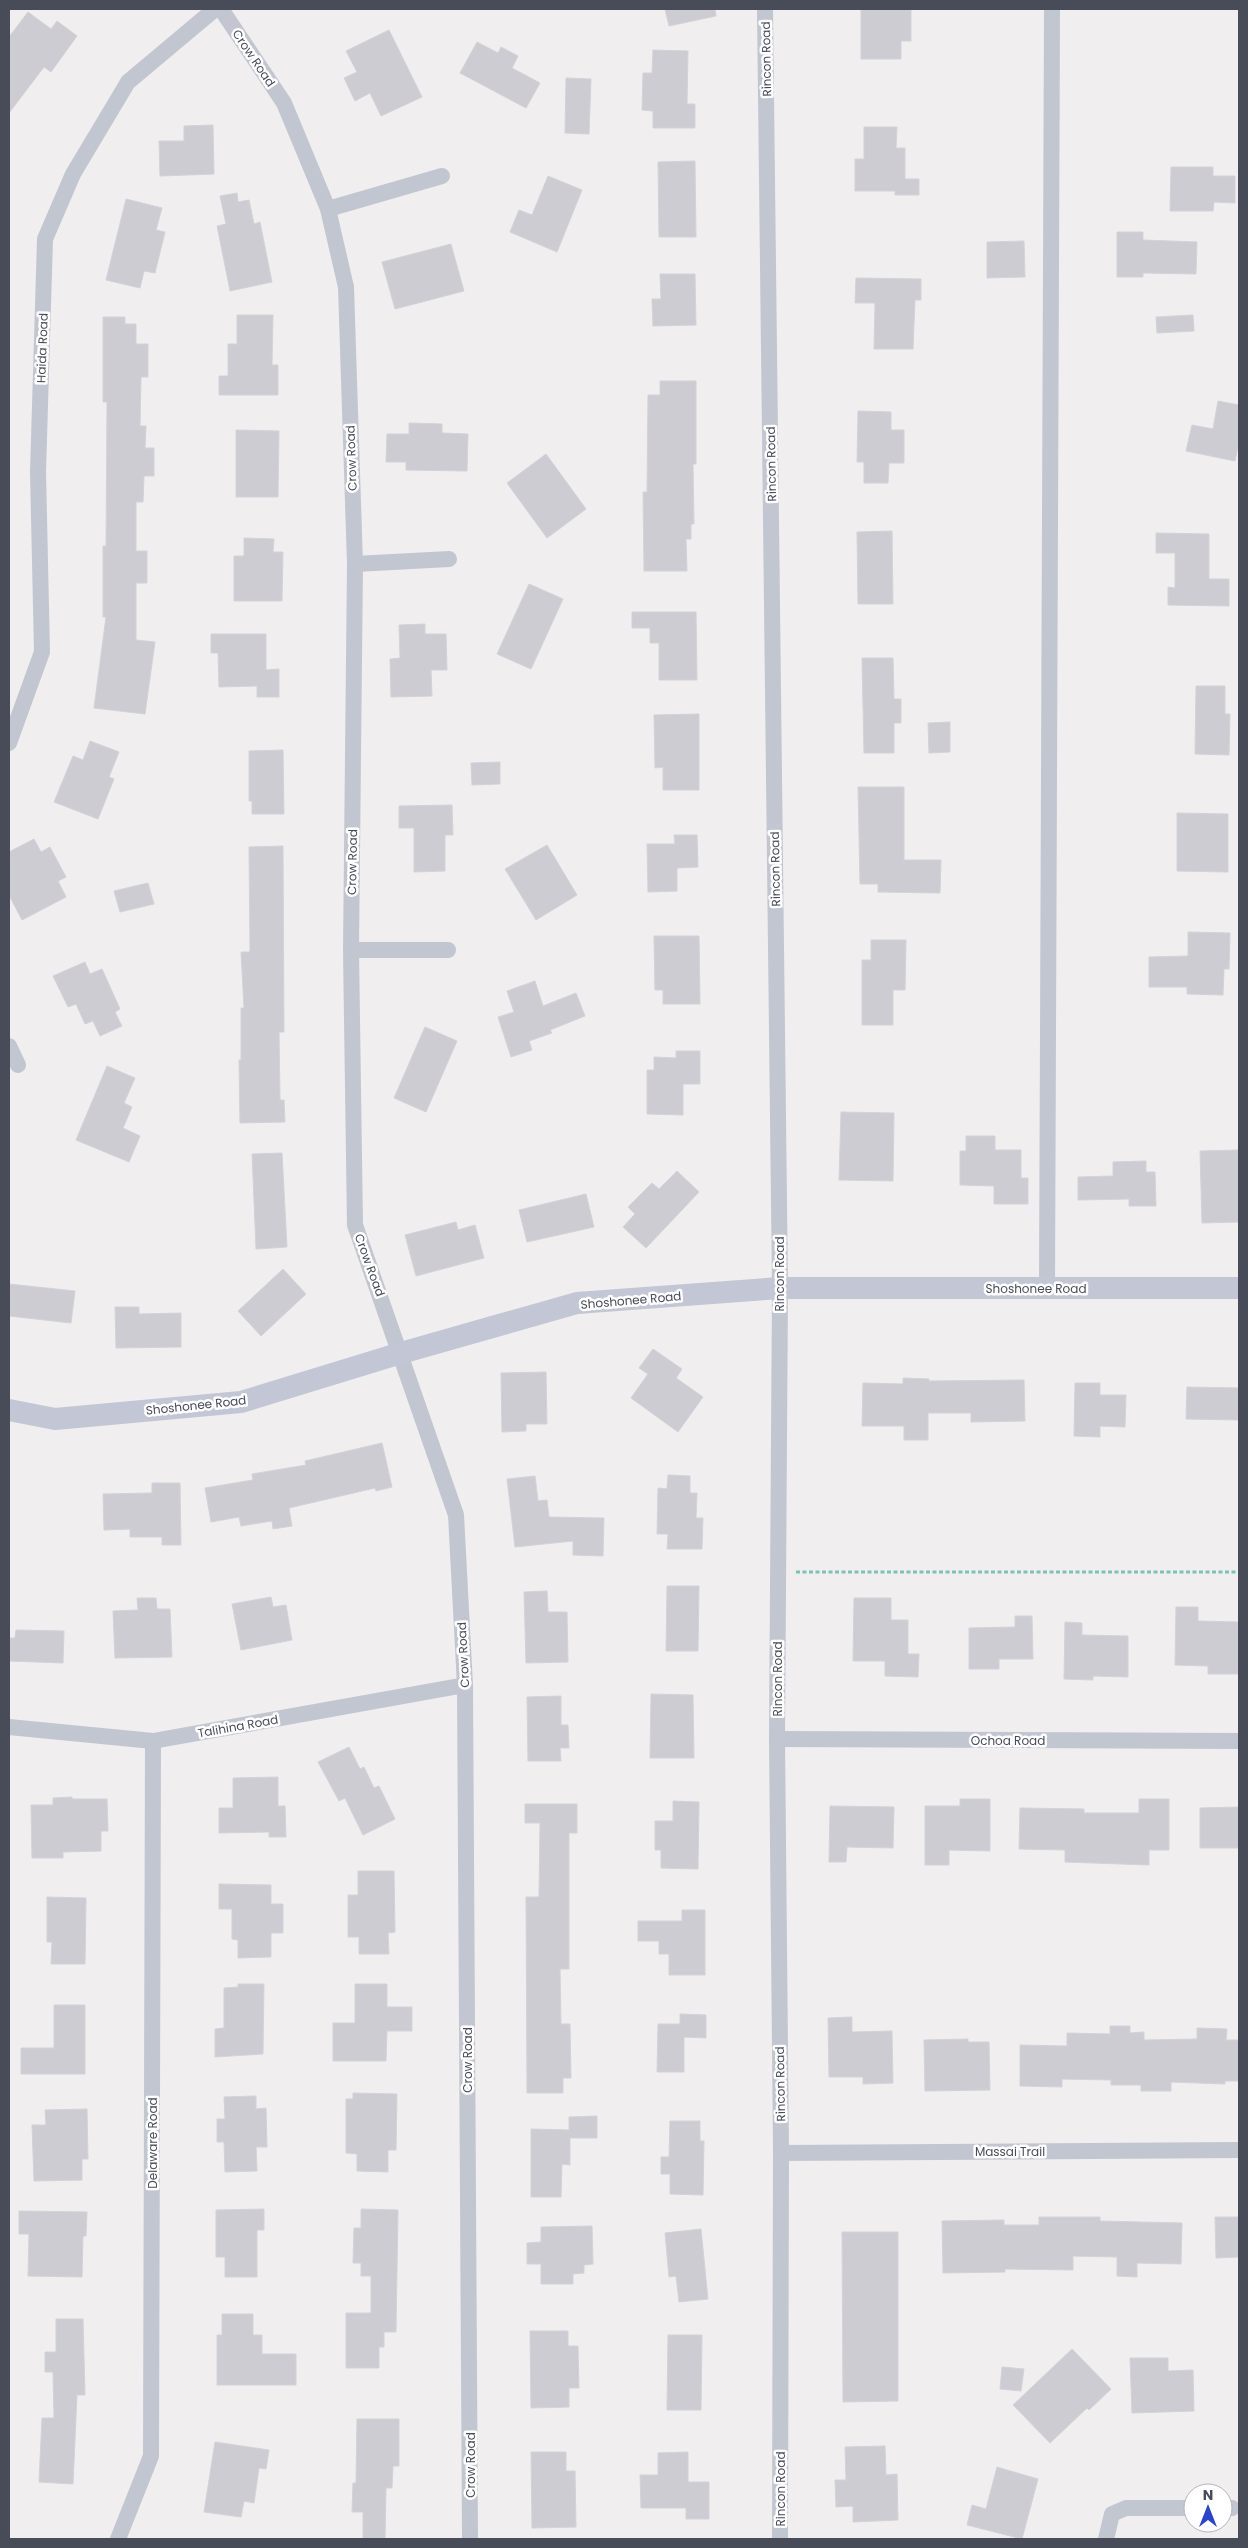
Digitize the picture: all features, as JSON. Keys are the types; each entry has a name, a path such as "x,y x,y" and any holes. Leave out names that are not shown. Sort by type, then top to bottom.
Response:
{"street":[{"name":"Haida Road","path":"9,743 42,652 38,472 45,239 73,174 128,82 215,9"},
{"name":"Crow Road","path":"221,9 284,103 328,209 346,287 355,564 351,950 356,1225 402,1353 456,1515 465,1685 470,2539"},
{"name":"Rincon Road","path":"766,9 780,1288 777,1739 781,2153 780,2539"},
{"path":"1047,1288 1052,9"},
{"path":"328,209 442,176"},
{"path":"355,564 448,559"},
{"path":"351,950 448,950"},
{"path":"9,1046 18,1066"},
{"name":"Shoshonee Road","path":"9,1410 55,1419 241,1402 402,1353 577,1304 780,1288 1239,1288"},
{"name":"Talihina Road","path":"9,1727 153,1741 465,1685"},
{"name":"Ochoa Road","path":"777,1739 1239,1741"},
{"name":"Delaware Road","path":"118,2539 151,2456 153,1741"},
{"name":"Massai Trail","path":"781,2153 1239,2150"},
{"path":"1106,2539 1112,2514 1126,2508 1183,2508"}],"path":[{"path":"778,1572 1239,1572"}],"building":[{"path":"665,9 715,9 716,16 669,26"},
{"path":"861,9 911,9 911,41 901,41 901,59 861,59"},
{"path":"28,12 51,29 57,21 77,36 51,72 44,67 9,113 9,37"},
{"path":"389,30 422,97 381,116 370,93 355,101 344,78 357,72 346,51"},
{"path":"477,42 498,53 501,47 518,56 512,68 540,83 526,108 460,73"},
{"path":"653,50 688,51 687,104 695,104 695,128 653,128 653,111 642,110 643,73 652,73"},
{"path":"566,78 591,79 589,134 565,133"},
{"path":"213,125 214,174 160,176 159,141 184,141 184,126"},
{"path":"864,127 897,127 896,148 905,148 905,179 919,179 919,195 895,195 895,191 855,191 855,159 864,159"},
{"path":"695,161 696,237 659,237 658,162"},
{"path":"1171,167 1213,167 1213,176 1235,176 1235,203 1214,202 1213,211 1170,211"},
{"path":"548,176 582,190 557,252 510,232 519,210 532,215"},
{"path":"237,193 238,202 249,200 254,224 260,222 272,282 230,291 217,226 226,224 220,196"},
{"path":"126,199 162,208 156,230 165,232 155,273 144,271 140,288 106,280"},
{"path":"1117,232 1143,232 1143,240 1197,242 1196,274 1143,273 1143,277 1117,277"},
{"path":"1024,241 1025,277 987,278 987,242"},
{"path":"451,244 464,291 395,309 382,262"},
{"path":"660,274 695,274 696,325 653,326 652,299 661,299"},
{"path":"856,278 921,279 921,300 915,300 913,349 874,349 875,303 855,303"},
{"path":"237,315 273,315 272,365 278,365 278,395 219,395 219,376 228,376 228,344 237,344"},
{"path":"1193,315 1194,331 1157,333 1156,317"},
{"path":"103,317 125,317 125,324 136,324 136,344 148,344 148,377 141,377 140,426 146,426 145,448 154,448 154,476 144,476 143,502 136,502 136,551 147,551 147,583 136,583 136,640 155,642 145,714 94,708 106,617 103,617 103,546 106,546 107,402 103,402"},
{"path":"660,381 696,381 696,464 693,464 694,524 691,524 691,539 686,539 687,571 644,571 643,492 647,492 648,395 660,395"},
{"path":"1218,401 1239,405 1239,442 1235,461 1186,451 1192,425 1213,429"},
{"path":"858,411 891,412 891,430 904,430 904,463 889,463 888,483 864,483 864,462 857,462"},
{"path":"409,423 442,424 442,433 468,434 467,471 406,470 406,462 386,462 387,434 409,434"},
{"path":"236,430 279,431 278,497 236,497"},
{"path":"546,454 586,509 547,538 507,483"},
{"path":"892,531 893,604 858,604 857,532"},
{"path":"1156,533 1209,534 1209,579 1229,579 1229,606 1168,605 1168,587 1175,588 1175,553 1156,553"},
{"path":"244,538 274,539 273,552 283,552 282,601 234,601 234,556 244,556"},
{"path":"529,584 563,599 531,669 497,654"},
{"path":"632,612 696,612 697,680 659,680 659,643 650,643 650,628 632,628"},
{"path":"425,624 425,634 446,634 447,670 431,670 432,696 391,697 390,659 400,658 399,625"},
{"path":"211,634 266,634 266,670 279,669 279,697 257,697 257,686 219,687 218,653 211,653"},
{"path":"862,658 893,658 894,699 901,699 901,723 894,723 894,753 864,753"},
{"path":"1196,686 1225,686 1225,714 1230,714 1229,755 1195,754"},
{"path":"699,714 699,790 663,790 663,767 655,768 654,715"},
{"path":"950,722 950,752 929,753 928,723"},
{"path":"90,741 119,752 109,777 114,779 98,819 54,802 73,756 83,760"},
{"path":"283,750 284,814 252,814 252,801 249,801 249,751"},
{"path":"500,762 500,784 472,785 471,763"},
{"path":"858,787 904,787 904,860 941,860 940,893 878,892 878,884 860,884"},
{"path":"452,805 453,835 445,835 445,871 414,872 414,828 399,828 399,806"},
{"path":"1177,813 1228,814 1228,872 1177,871"},
{"path":"674,835 697,835 698,867 677,868 677,891 648,892 647,844 675,844"},
{"path":"34,839 41,852 50,847 66,877 58,881 66,897 22,920 9,895 9,852"},
{"path":"547,845 577,895 536,920 505,869"},
{"path":"283,846 284,1032 279,1032 280,1100 284,1100 285,1122 240,1123 239,1060 241,1060 241,1008 244,1008 241,952 250,952 249,847"},
{"path":"148,883 154,904 120,912 114,891"},
{"path":"1188,932 1230,933 1229,969 1224,969 1223,995 1187,994 1187,987 1149,987 1149,957 1188,956"},
{"path":"654,936 699,936 700,1004 663,1004 663,990 655,990"},
{"path":"871,940 906,940 905,990 893,990 893,1025 862,1025 862,960 871,960"},
{"path":"85,962 90,974 102,969 120,1009 115,1012 122,1026 100,1036 93,1021 85,1024 76,1004 68,1007 53,976"},
{"path":"535,981 543,1006 576,993 585,1016 550,1030 552,1033 529,1041 532,1050 511,1057 498,1017 514,1012 507,991"},
{"path":"425,1027 457,1041 426,1112 394,1098"},
{"path":"676,1051 700,1051 700,1084 683,1084 683,1115 647,1114 647,1070 654,1070 654,1057 676,1058"},
{"path":"107,1066 135,1078 124,1103 132,1107 123,1128 140,1136 129,1162 76,1140"},
{"path":"841,1112 894,1113 893,1181 839,1180"},
{"path":"966,1136 995,1136 995,1150 1021,1150 1021,1178 1028,1178 1028,1204 994,1204 994,1186 960,1185 960,1151 966,1151"},
{"path":"1239,1150 1239,1222 1202,1223 1200,1151"},
{"path":"282,1153 287,1247 256,1249 252,1154"},
{"path":"1146,1161 1146,1172 1155,1172 1156,1206 1129,1206 1129,1199 1078,1200 1078,1177 1113,1176 1113,1162"},
{"path":"677,1171 699,1192 646,1248 623,1227 635,1214 628,1207 652,1183 659,1189"},
{"path":"586,1194 594,1227 527,1242 519,1210"},
{"path":"456,1222 458,1230 475,1225 484,1258 416,1276 405,1235"},
{"path":"283,1269 306,1294 261,1336 238,1311"},
{"path":"9,1284 75,1291 71,1323 9,1316"},
{"path":"115,1307 139,1307 139,1314 181,1313 181,1347 116,1348"},
{"path":"653,1349 682,1369 676,1378 703,1397 678,1432 631,1398 648,1374 639,1368"},
{"path":"546,1372 547,1424 526,1424 526,1431 502,1432 501,1373"},
{"path":"903,1378 929,1379 929,1381 1024,1380 1025,1421 971,1422 971,1413 928,1413 928,1440 904,1440 904,1426 862,1426 863,1383 903,1384"},
{"path":"1075,1383 1100,1383 1100,1395 1126,1395 1125,1427 1100,1426 1100,1437 1074,1436"},
{"path":"1187,1387 1239,1388 1239,1420 1186,1419"},
{"path":"382,1443 392,1487 376,1491 375,1488 289,1508 292,1526 273,1529 272,1521 241,1526 239,1517 211,1522 205,1488 253,1480 252,1474 306,1465 305,1461"},
{"path":"668,1475 690,1476 690,1493 697,1493 696,1518 703,1518 702,1549 667,1549 668,1534 657,1534 658,1488 667,1489"},
{"path":"535,1476 538,1501 547,1500 549,1517 604,1518 603,1556 573,1555 573,1541 515,1547 507,1479"},
{"path":"152,1483 180,1483 181,1545 162,1545 162,1537 130,1537 130,1529 104,1530 103,1494 152,1493"},
{"path":"667,1586 699,1586 698,1651 666,1651"},
{"path":"547,1591 548,1612 567,1612 568,1662 526,1663 524,1592"},
{"path":"271,1597 273,1607 286,1605 292,1640 241,1650 232,1604"},
{"path":"137,1598 156,1598 157,1609 170,1609 172,1657 115,1658 113,1611 138,1610"},
{"path":"854,1598 891,1598 891,1620 908,1620 908,1654 919,1654 918,1677 885,1676 885,1661 853,1661"},
{"path":"1176,1607 1198,1607 1198,1621 1238,1622 1238,1674 1208,1674 1208,1666 1175,1665"},
{"path":"1015,1616 1032,1616 1033,1659 999,1659 999,1669 969,1669 969,1628 1015,1627"},
{"path":"1065,1622 1082,1623 1082,1635 1128,1636 1128,1677 1093,1676 1093,1680 1064,1679"},
{"path":"16,1630 64,1631 63,1663 9,1661 9,1638 15,1638"},
{"path":"651,1694 693,1695 694,1758 650,1758"},
{"path":"561,1696 561,1725 568,1725 569,1748 560,1748 561,1761 528,1761 527,1697"},
{"path":"349,1747 360,1769 364,1767 374,1788 379,1786 395,1819 363,1835 345,1798 339,1801 318,1762"},
{"path":"278,1777 278,1806 285,1806 286,1837 269,1837 269,1832 219,1833 219,1808 233,1808 233,1778"},
{"path":"72,1797 72,1799 107,1799 108,1831 101,1831 101,1851 63,1852 63,1858 32,1858 31,1805 53,1805 53,1798"},
{"path":"960,1799 990,1799 990,1851 949,1850 949,1865 925,1865 925,1806 960,1806"},
{"path":"1139,1799 1169,1799 1169,1850 1149,1850 1149,1865 1065,1862 1065,1850 1019,1849 1020,1808 1084,1809 1084,1813 1139,1813"},
{"path":"673,1801 699,1802 698,1869 661,1868 661,1850 655,1850 655,1821 673,1821"},
{"path":"525,1804 577,1804 577,1833 569,1833 569,1969 560,1969 561,2024 570,2024 571,2078 563,2078 563,2093 527,2093 526,1897 539,1897 540,1823 525,1823"},
{"path":"830,1806 894,1807 893,1848 847,1847 846,1862 829,1862"},
{"path":"1239,1807 1239,1848 1200,1848 1200,1808"},
{"path":"358,1871 394,1871 395,1932 388,1933 389,1954 359,1954 359,1937 348,1937 348,1895 358,1895"},
{"path":"219,1884 271,1885 271,1904 283,1904 283,1933 271,1933 271,1957 238,1958 238,1940 232,1939 232,1909 219,1909"},
{"path":"47,1897 86,1898 85,1964 51,1964 52,1942 47,1942"},
{"path":"682,1910 705,1910 705,1975 669,1975 669,1954 659,1954 659,1941 638,1941 638,1921 682,1921"},
{"path":"238,1984 264,1984 263,2054 215,2057 215,2029 224,2028 224,1988 238,1987"},
{"path":"355,1984 387,1984 387,2007 412,2007 412,2031 387,2031 386,2061 333,2061 333,2023 355,2023"},
{"path":"54,2005 85,2005 85,2074 21,2074 21,2048 54,2048"},
{"path":"680,2014 706,2015 706,2038 684,2037 684,2072 657,2072 658,2024 680,2024"},
{"path":"852,2017 852,2032 892,2031 893,2083 863,2084 863,2077 829,2077 828,2018"},
{"path":"1110,2026 1130,2026 1130,2033 1144,2032 1144,2040 1197,2039 1197,2028 1227,2029 1226,2040 1239,2040 1239,2081 1225,2081 1225,2084 1171,2082 1171,2091 1141,2091 1141,2085 1111,2085 1111,2080 1062,2079 1062,2087 1020,2086 1020,2045 1067,2046 1067,2033 1110,2034"},
{"path":"968,2039 968,2042 989,2042 990,2090 925,2091 924,2040"},
{"path":"353,2093 397,2094 396,2150 388,2150 388,2172 357,2171 357,2154 346,2153 346,2099 353,2099"},
{"path":"256,2096 256,2109 266,2108 267,2147 256,2147 257,2171 225,2172 224,2142 217,2142 217,2119 225,2119 224,2097"},
{"path":"87,2109 88,2159 82,2159 82,2180 34,2181 32,2125 46,2125 45,2110"},
{"path":"597,2116 597,2138 570,2138 570,2165 562,2164 561,2197 531,2197 531,2129 569,2130 569,2117"},
{"path":"670,2121 700,2121 700,2141 704,2141 703,2195 670,2194 670,2174 661,2174 661,2157 669,2157"},
{"path":"264,2209 264,2230 257,2230 257,2277 225,2277 225,2257 216,2257 216,2210"},
{"path":"361,2209 398,2210 396,2332 384,2332 384,2347 379,2347 379,2368 346,2368 346,2313 371,2313 371,2276 361,2276 361,2263 353,2263 354,2228 361,2228"},
{"path":"19,2211 87,2212 86,2236 83,2236 82,2277 28,2276 29,2234 19,2234"},
{"path":"1039,2217 1100,2217 1100,2221 1182,2223 1181,2264 1137,2263 1137,2277 1117,2276 1117,2257 1073,2256 1073,2270 1005,2269 1005,2272 943,2273 942,2221 1004,2220 1004,2225 1039,2225"},
{"path":"1215,2217 1239,2217 1239,2257 1216,2258"},
{"path":"592,2226 593,2264 584,2265 584,2273 573,2274 573,2284 541,2284 541,2264 527,2264 527,2243 541,2242 541,2227"},
{"path":"701,2229 708,2299 679,2302 676,2276 669,2277 665,2233"},
{"path":"842,2232 898,2232 898,2401 843,2402"},
{"path":"222,2314 253,2314 253,2335 262,2335 262,2354 296,2354 296,2385 217,2385 217,2335 222,2335"},
{"path":"56,2319 83,2319 85,2395 77,2395 73,2484 39,2482 42,2418 54,2418 53,2372 45,2372 45,2352 56,2352"},
{"path":"530,2331 568,2331 568,2346 578,2346 579,2388 569,2388 569,2407 531,2408"},
{"path":"668,2335 702,2335 701,2410 667,2410"},
{"path":"1072,2349 1111,2389 1089,2410 1087,2408 1050,2443 1013,2405"},
{"path":"1130,2358 1168,2358 1168,2371 1193,2370 1194,2411 1132,2413"},
{"path":"1002,2367 1024,2369 1021,2391 1000,2389"},
{"path":"357,2419 399,2419 399,2466 393,2466 392,2488 386,2488 385,2539 363,2539 363,2512 352,2512 353,2483 356,2483"},
{"path":"215,2442 269,2450 266,2469 259,2468 254,2503 244,2501 241,2517 204,2512"},
{"path":"885,2446 886,2475 897,2474 898,2520 853,2522 853,2506 836,2507 835,2480 846,2480 845,2447"},
{"path":"531,2452 566,2452 566,2471 575,2471 576,2527 532,2528"},
{"path":"688,2452 688,2482 709,2482 709,2519 686,2519 686,2508 641,2508 640,2475 658,2475 658,2453"},
{"path":"997,2467 1038,2479 1022,2539 967,2525 972,2505 986,2509"}]}
